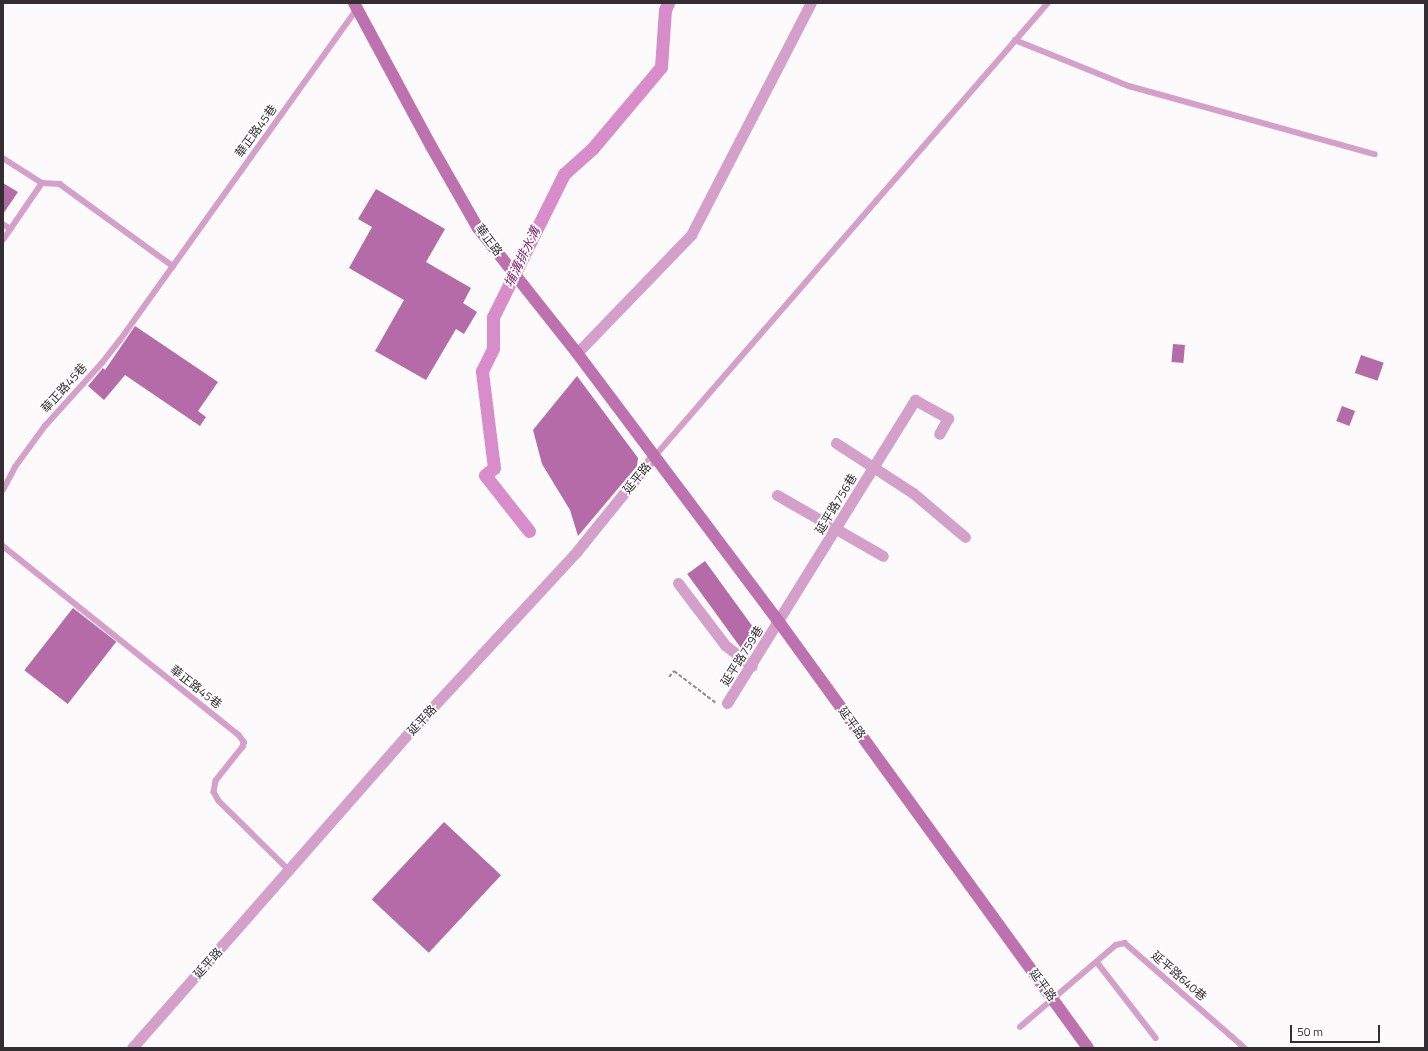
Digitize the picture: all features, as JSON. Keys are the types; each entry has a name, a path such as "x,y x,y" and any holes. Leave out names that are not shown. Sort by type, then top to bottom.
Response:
{"street":[{"path":"577,353 691,235 811,3"},
{"name":"華正路","path":"356,6 431,146 478,228 577,353 654,456"},
{"name":"延平路756巷","path":"779,622 915,400 948,418 939,434"},
{"path":"836,443 913,493 965,537"},
{"name":"延平路","path":"132,1048 288,869 576,551 654,456 779,622 1088,1048"},
{"path":"776,495 837,528 883,556"},
{"path":"678,583 725,645 752,666"},
{"name":"延平路759巷","path":"722,704 752,666 779,622"}],"lane":[{"path":"654,456 1048,3"},
{"name":"華正路45巷","path":"3,490 14,467 45,426 102,363 173,266 356,6"},
{"path":"1015,40 1129,86 1375,154"},
{"path":"3,158 42,183 60,184 173,266"},
{"path":"3,240 42,183"},
{"path":"3,224 11,229"},
{"name":"華正路45巷","path":"3,546 239,735 243,747 216,781 214,792 219,801 288,869"},
{"name":"延平路640巷","path":"1020,1027 1116,945 1125,943 1245,1048"},
{"path":"1097,962 1156,1038"}],"path":[{"path":"670,677 674,671 722,704"}],"building":[{"path":"3,183 18,192 3,214"},
{"path":"376,189 445,229 426,262 471,288 463,303 477,312 464,334 456,329 426,380 375,351 404,300 349,268 372,227 358,219"},
{"path":"135,326 218,382 198,411 206,417 200,426 125,375 104,400 88,386 103,368 105,370"},
{"path":"1173,344 1185,345 1183,363 1171,362"},
{"path":"1361,355 1384,363 1378,381 1355,373"},
{"path":"577,376 638,458 637,466 578,536 570,510 542,464 533,430"},
{"path":"1342,406 1355,411 1349,426 1336,421"},
{"path":"705,561 760,636 742,649 687,574"},
{"path":"73,608 116,642 68,704 24,670"},
{"path":"444,822 501,875 429,953 372,900"}],"waterway":[{"name":"埔溝排水溝","path":"529,531 485,475 494,468 482,371 493,348 493,317 564,174 592,149 661,67 665,10 668,3"}]}
